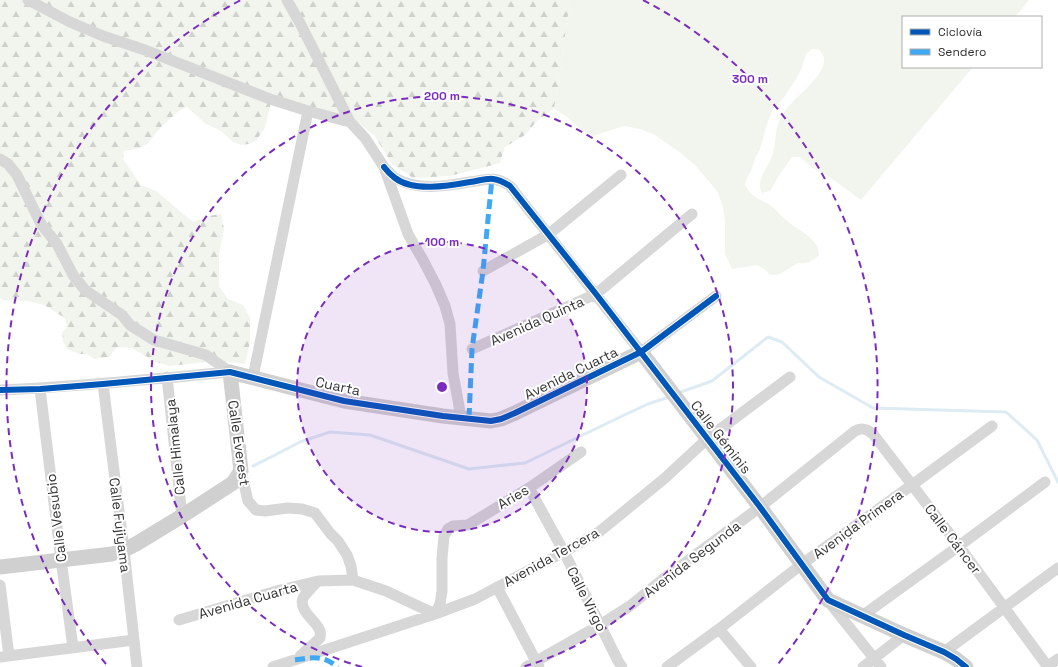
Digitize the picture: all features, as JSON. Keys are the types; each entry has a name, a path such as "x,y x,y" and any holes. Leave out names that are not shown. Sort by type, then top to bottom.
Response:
{"street":[{"path":"28,0 70,22 103,36 145,50 270,99 308,112 350,122"},
{"path":"287,0 350,122 365,138 384,167 408,234 427,266 445,306 450,324 452,373 461,417"},
{"path":"253,377 308,112"},
{"path":"0,159 8,164 17,175 41,224 57,244 73,275 85,290 122,315 130,325 154,340 206,355 230,372"},
{"name":"Calle Géminis","path":"384,167 396,178 407,184 425,187 444,186 492,178 502,181 510,186 641,352 760,507 828,600 944,652 966,667"},
{"path":"483,271 549,234 621,175"},
{"name":"Avenida Quinta","path":"472,349 596,294 692,214"},
{"name":"Avenida Cuarta","path":"443,416 491,421 501,419 641,352 716,296"},
{"path":"0,390 40,389 230,372"},
{"name":"Cuarta","path":"230,372 344,401 443,416"},
{"name":"Calle Everest","path":"230,372 241,471 248,501 256,510 265,511 288,508 302,509 315,513 338,541 347,555 352,566 353,580"},
{"name":"Calle Himalaya","path":"167,377 182,516"},
{"name":"Avenida Tercera","path":"273,667 295,664 435,614 475,598 564,552 599,532 665,478 707,439 790,377"},
{"name":"Calle Fujiyama","path":"103,384 137,667"},
{"name":"Calle Vesubio","path":"40,389 73,647"},
{"name":"Avenida Primera","path":"668,667 802,564 992,426"},
{"name":"Calle Cáncer","path":"849,436 858,430 863,429 868,430 873,434 959,546 1048,667"},
{"name":"Avenida Segunda","path":"526,667 538,664 630,606 760,507 849,436"},
{"name":"Aries","path":"435,614 440,604 444,536 448,529 453,526 468,525 529,488 581,452"},
{"path":"0,567 112,554 124,550 182,516 233,483 241,471"},
{"path":"862,616 1045,482"},
{"name":"Calle Virgo","path":"529,488 564,552 622,667"},
{"path":"944,652 1058,568"},
{"path":"353,580 386,591 435,614"},
{"name":"Avenida Cuarta","path":"179,620 280,590 318,581 353,580"},
{"path":"295,664 320,638 320,631 302,605 303,598 318,581"},
{"path":"0,585 4,656 134,640"},
{"path":"497,587 538,664"},
{"path":"828,600 877,663"},
{"path":"719,629 751,667"},
{"path":"863,667 877,663 904,635"},
{"path":"1048,667 1058,659"}],"green space":[{"path":"0,0 570,0 554,108 536,122 525,135 505,147 500,163 450,176 413,178 392,164 375,136 355,120 346,107 335,115 273,94 265,127 256,141 249,144 241,145 233,142 221,131 206,124 187,107 180,110 162,126 147,144 140,148 124,151 123,159 141,185 156,191 193,222 208,216 221,214 224,229 219,254 219,286 228,299 243,305 250,318 250,342 245,364 216,361 169,366 154,361 132,348 117,347 109,357 94,359 87,354 79,354 67,349 63,341 62,333 67,326 65,318 44,305 28,301 3,300 0,298"},
{"path":"570,0 1029,0 1016,16 902,16 902,68 972,68 861,200 828,176 813,168 800,157 792,157 770,191 762,193 760,185 761,180 772,157 780,119 787,108 814,80 823,65 824,58 820,50 812,49 806,54 801,70 793,84 773,109 760,149 745,185 755,197 775,209 785,219 811,238 817,246 819,255 814,259 809,262 798,263 778,275 770,275 757,265 732,269 725,254 725,222 723,206 717,191 695,165 682,154 655,135 640,129 624,126 593,136 579,128 554,108"}],"waterway":[{"path":"678,393 712,381 768,337 782,342 819,377 873,408 1006,412 1037,440 1058,482"},
{"path":"253,466 300,442 330,432 370,435 469,469 525,463 648,404 669,397"}],"marked path":[{"path":"469,418 472,349 483,271 492,178"},
{"path":"295,660 318,658 327,660 338,667"}],"cycle path":[{"path":"384,167 395,178 411,185 431,187 495,179 510,186 596,294 760,507 828,600 944,652 966,667"},
{"path":"0,390 40,389 230,372 344,401 443,416 491,421 501,419 515,413 641,352 716,296"}]}
